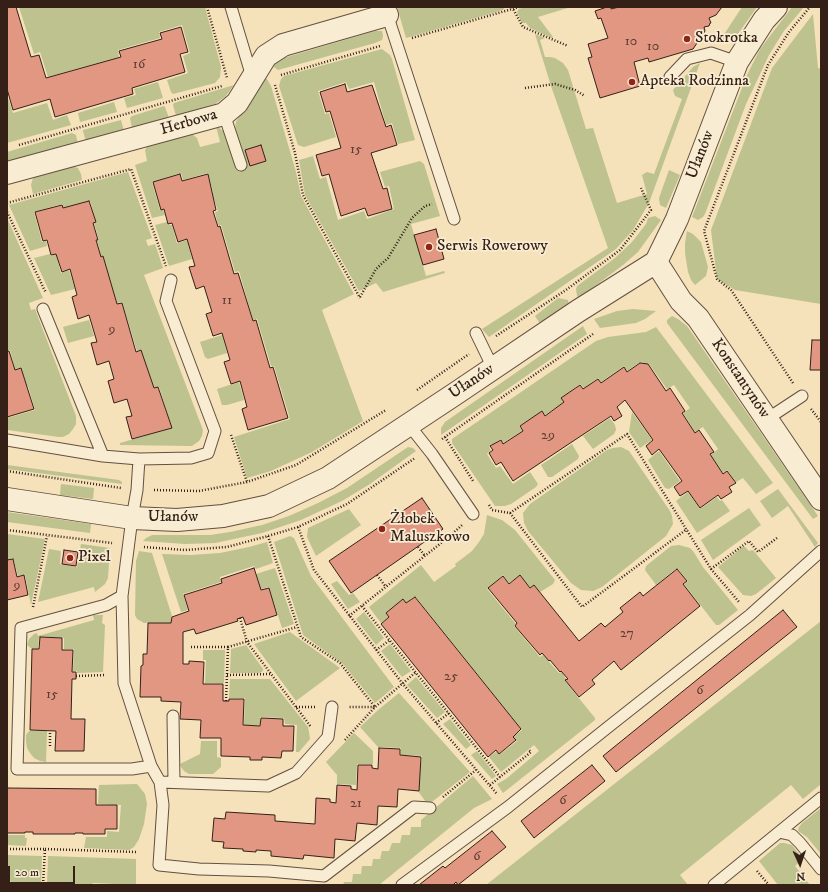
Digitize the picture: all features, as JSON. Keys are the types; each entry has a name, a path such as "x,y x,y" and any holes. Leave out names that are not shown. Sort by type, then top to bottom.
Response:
{"street":[{"name":"Ułanów","path":"7,499 132,518 177,520 223,516 269,506 328,478 578,311 656,262 677,219 737,62 764,20 776,7"},
{"name":"Herbowa","path":"7,173 224,114 262,77 266,56 283,45 386,11"},
{"name":"Konstantynów","path":"656,262 681,301 698,318 821,499"}],"lane":[{"path":"231,7 262,77"},
{"path":"386,11 454,219"},
{"path":"670,78 687,59 711,53 737,62"},
{"path":"224,114 241,165"},
{"path":"7,440 103,456 139,459 190,458 208,453 214,431 166,301 171,280"},
{"path":"42,309 103,456"},
{"path":"476,333 494,368"},
{"path":"767,419 802,396"},
{"path":"409,425 432,454 474,514"},
{"path":"139,459 138,490 132,518 122,596 124,684 151,766 160,782 163,805 158,865 200,869 269,871 324,876 414,807 430,808"},
{"path":"402,885 508,807 750,615 821,551"},
{"path":"122,596 106,605 21,628 17,769 132,769 151,766"},
{"path":"160,782 268,786 296,773 328,737 332,707"},
{"path":"173,716 174,782"},
{"path":"714,885 821,798"},
{"path":"779,832 792,835 821,869"}],"path":[{"path":"14,146 228,84 207,7"},
{"path":"447,198 425,206 412,218 388,258 376,269 360,298 303,195 295,153 262,77 374,47 397,43 519,7"},
{"path":"802,396 731,290 717,279 704,231 768,64 789,32 810,7"},
{"path":"512,8 523,27 568,46"},
{"path":"525,88 554,84 575,90 585,96"},
{"path":"7,203 131,169 171,280"},
{"path":"414,392 566,290 620,250 651,210 641,188"},
{"path":"7,212 50,302 42,309"},
{"path":"7,471 138,490 198,491 247,482 296,465 389,409"},
{"path":"510,513 627,434 687,528 711,569 750,615"},
{"path":"444,437 475,483"},
{"path":"488,503 492,510 510,513 582,607 687,528"},
{"path":"298,527 314,570 403,684 508,807"},
{"path":"32,612 47,536"},
{"path":"268,536 300,637 340,663 375,707 416,672"},
{"path":"350,616 450,536"},
{"path":"711,569 749,541 758,552 777,538"},
{"path":"418,547 425,556"},
{"path":"377,575 386,587"},
{"path":"362,606 500,777"},
{"path":"240,618 247,642 310,725 311,729"},
{"path":"191,646 228,647 297,626"},
{"path":"376,650 390,640"},
{"path":"226,701 228,647"},
{"path":"227,675 272,674"},
{"path":"76,676 106,676"},
{"path":"436,723 449,713"},
{"path":"50,731 50,746"},
{"path":"490,785 531,752 529,750"},
{"path":"452,790 476,770"},
{"path":"7,849 136,852"},
{"path":"43,885 45,849"},
{"path":"7,882 10,885"}],"green space":[{"path":"19,7 205,7 221,67 220,77 215,83 173,94 171,92 167,80 188,73 183,56 190,53 182,25 159,32 160,38 118,50 119,57 48,77 40,52 34,54"},
{"path":"397,7 505,7 503,10 406,38"},
{"path":"525,7 571,7 538,17 553,37 552,38 530,28 526,23 522,23 517,12 519,9"},
{"path":"742,7 757,7 735,38 727,42 719,42"},
{"path":"792,7 804,7 784,31 769,55 746,104 705,214 698,220 692,217 747,75 760,49"},
{"path":"813,14 818,68 821,69 821,304 735,290 717,279 711,230 772,68"},
{"path":"375,31 382,31 383,36 382,40 375,43 278,70 271,65 280,59"},
{"path":"535,34 545,38 540,40 545,57 555,58 563,63 568,70 586,129 593,128 617,203 647,194 642,175 647,172 654,174 682,99 675,96 673,90 693,67 700,63 649,203 633,230 616,249 489,337 482,329 608,248 551,86"},
{"path":"382,49 390,55 392,59 415,140 398,144 392,123 386,125 374,82 349,89 346,82 318,91 325,114 329,113 336,137 304,147 298,145 279,86 281,79 284,76"},
{"path":"261,76 267,79 271,86 296,172 301,196 354,294 322,310 363,421 312,452 271,471 247,478 234,437 290,419 274,366 271,366 257,319 253,320 239,271 235,272 221,225 218,225 215,212 218,211 212,193 208,173 183,180 181,173 152,182 160,210 163,210 165,215 152,218 135,165 147,161 145,150 149,144 192,134 197,138 200,147 220,142 216,126 225,132 239,169 247,166 235,128 236,122"},
{"path":"158,82 163,98 127,108 124,98 136,95 134,89"},
{"path":"234,85 225,97 215,104 176,116 173,105 174,103"},
{"path":"7,95 13,113 47,103 53,120 67,115 71,125 7,143"},
{"path":"114,102 117,112 80,122 78,113"},
{"path":"164,106 169,118 132,128 130,118 132,116"},
{"path":"121,120 124,131 86,142 83,130"},
{"path":"72,133 76,135 78,144 7,163 7,152"},
{"path":"313,156 320,179 326,177 338,220 364,211 367,219 394,209 389,186 385,187 380,172 420,161 424,164 440,216 411,224 426,276 444,271 445,273 383,292 376,283 359,291 305,195 299,160"},
{"path":"71,166 78,168 82,180 33,194 31,185 33,178"},
{"path":"669,170 680,175 666,208 660,205 659,198"},
{"path":"128,172 152,238 146,240 148,246 155,244 163,268 144,275 203,430 199,441 192,446 120,445 120,443 172,428 159,387 154,388 141,350 137,351 122,302 117,303 97,241 99,240 94,223 96,222 90,201 63,208 62,204 34,212 42,242 46,241 47,246 30,251 9,205"},
{"path":"655,216 661,220 638,252 579,298 577,296 577,286 615,258 632,242 646,224 648,218"},
{"path":"7,218 43,298 29,303 31,310 35,309 76,416 76,424 73,429 69,434 63,437 7,430 7,418 35,410 21,368 15,369 10,350 8,350 7,347"},
{"path":"167,222 168,225 172,225 177,243 187,240 192,259 169,266 155,225"},
{"path":"687,231 693,234 701,242 708,267 706,276 695,285 688,272 685,253"},
{"path":"50,254 51,256 56,254 61,273 69,270 75,289 51,295 34,258"},
{"path":"558,298 568,300 569,305 541,325 535,316"},
{"path":"633,309 656,311 645,319 636,323 600,328 594,319 617,311"},
{"path":"672,316 687,326 818,516 813,519 667,323 667,320"},
{"path":"89,320 94,336 68,343 63,327"},
{"path":"583,326 587,334 441,435 441,428 445,422"},
{"path":"656,327 773,483 756,494 743,478 736,482 727,470 723,473 711,455 718,449 703,427 695,432 683,413 690,408 674,385 667,389 649,364 640,362 627,371 624,366 601,382 598,378 584,388 580,384 561,398 564,402 545,415 542,411 519,426 522,431 503,443 501,439 489,447 491,450 487,454 496,468 500,466 513,484 530,472 538,484 536,487 511,504 505,506 495,506 452,443 452,439 596,341 608,337 646,332"},
{"path":"222,335 227,353 208,359 205,357 200,342"},
{"path":"239,382 244,400 222,405 217,389"},
{"path":"632,412 652,440 640,448 629,432"},
{"path":"610,418 615,425 616,430 614,434 593,449 583,436"},
{"path":"572,444 579,456 578,459 552,477 548,477 541,465"},
{"path":"408,447 413,448 416,451 370,484 342,501 301,520 262,533 215,543 185,544 143,541 152,535 210,535 230,532 262,525 289,516 347,488"},
{"path":"621,447 629,451 670,511 673,524 666,536 602,587 593,591 581,590 571,583 528,531 524,523 523,513 530,504 607,450"},
{"path":"659,451 680,481 669,489 665,488 648,460"},
{"path":"7,465 119,480 122,484 7,469"},
{"path":"61,484 94,488 93,499 60,495"},
{"path":"778,489 818,543 815,547 788,506 772,518 760,501"},
{"path":"688,492 700,509 717,497 720,501 722,500 730,511 697,533 676,501"},
{"path":"749,508 761,525 713,560 701,540"},
{"path":"349,509 361,525 316,556 307,537 308,528"},
{"path":"7,512 91,524 90,533 7,522"},
{"path":"487,515 502,520 515,530 555,580 553,584 540,592 534,585 530,587 520,575 509,583 503,575 487,589 516,624 514,626 540,657 543,655 559,673 562,672 566,679 565,681 595,718 595,720 503,793 497,784 506,779 539,751 534,745 501,772 489,757 497,751 500,754 517,741 513,737 522,730 415,596 406,603 403,599 386,613 389,617 381,623 369,607 421,565 434,582 456,566 455,564 472,551 484,534"},
{"path":"7,534 45,539 31,605 25,575 18,576 13,558 7,560"},
{"path":"290,536 294,538 311,576 394,687 375,703 343,664 303,635 274,542"},
{"path":"267,542 273,563 256,569 254,566 220,577 221,582 183,594 188,610 181,612 162,554 191,555 220,553"},
{"path":"81,544 110,548 108,578 105,584 95,592 94,587 38,602 49,549 61,551 60,564 77,567"},
{"path":"679,545 690,548 693,551 703,567 738,610 719,625 716,625 684,584 688,581 677,568 656,585 645,570 646,566 671,546"},
{"path":"744,546 749,551 753,550 776,578 756,594 751,596 743,595 718,567"},
{"path":"139,551 152,553 172,616 171,623 144,623 137,619 135,615 136,561"},
{"path":"275,568 294,624 282,628 269,587 261,589 256,574"},
{"path":"337,581 349,595 353,593 360,602 348,609 331,584"},
{"path":"364,612 384,638 376,645 356,619"},
{"path":"93,615 103,615 102,623 105,625 103,672 77,673 77,671 73,671 74,649 64,649 64,638 39,637 38,649 32,649 27,645 29,639 34,634 37,633 38,636 94,620"},
{"path":"821,621 821,784 803,799 791,785 680,875 688,885 486,885"},
{"path":"290,632 340,668 296,701 254,644"},
{"path":"390,644 411,671 402,677 381,651"},
{"path":"246,645 263,671 260,673 230,673 231,649"},
{"path":"203,650 225,650 224,683 205,683 206,660 203,660"},
{"path":"416,677 445,712 437,718 407,685"},
{"path":"230,679 270,679 308,727 310,739 299,752 296,752 297,725 285,724 284,718 260,717 260,725 244,725 245,698 229,698"},
{"path":"399,693 470,772 428,805 418,791 422,756 401,755 401,748 378,747 360,727"},
{"path":"450,719 471,745 466,749 443,724"},
{"path":"29,731 47,731 46,762 34,758 27,748 26,735"},
{"path":"354,733 373,751 373,764 357,764 356,785 337,784 337,775 326,762"},
{"path":"201,741 217,741 217,757 221,758 221,767 213,774 189,774 184,771 180,764 200,754"},
{"path":"477,751 496,776 492,779 471,755"},
{"path":"473,776 492,799 474,808 379,885 343,885 344,882 352,882 353,874 361,874 362,866 372,866 373,859 380,859 382,851 389,851 392,843 400,843 402,835 410,835 411,827 421,827 421,820"},
{"path":"137,784 145,794 147,804 144,824 139,839 134,847 129,850 84,848 86,837 107,837 107,831 119,832 121,805 98,804 99,785"},
{"path":"821,808 821,854 807,837 798,831 802,823"},
{"path":"7,835 25,835 25,838 27,838 26,846 7,845"},
{"path":"780,843 792,845 803,859 795,866 810,885 778,885 759,861"},
{"path":"7,855 42,856 41,885 14,885 7,877"},
{"path":"48,856 136,859 136,885 93,883 92,885 47,885"}],"building":[{"path":"7,7 16,7 31,57 39,55 46,78 121,57 119,51 162,39 160,33 181,27 188,52 180,54 185,72 132,88 133,94 55,117 50,99 13,110 7,89"},
{"path":"611,7 611,9 619,7 722,7 716,15 709,18 711,23 709,26 704,27 705,31 693,49 649,62 648,58 634,62 640,86 600,98 588,58 592,57 588,44 608,38 601,18 598,19 595,11"},
{"path":"345,84 347,92 372,85 386,127 391,125 397,145 371,153 383,189 387,188 392,209 368,216 365,208 341,216 329,174 322,176 316,155 341,148 330,111 326,112 320,92"},
{"path":"261,145 266,161 250,166 245,150"},
{"path":"180,174 182,181 208,174 216,210 213,211 218,227 220,226 234,274 238,273 253,321 256,320 270,368 273,367 288,418 248,430 242,409 247,407 240,381 231,384 224,362 230,360 222,333 213,336 206,314 212,312 204,286 196,289 189,267 195,266 187,239 178,242 172,223 168,224 164,209 161,210 153,182"},
{"path":"89,201 96,222 93,223 98,240 96,240 101,257 103,256 117,304 122,303 136,352 141,350 154,388 158,387 172,428 132,439 126,417 132,416 127,399 114,403 108,381 114,379 109,361 97,365 91,343 97,342 89,315 78,319 72,297 77,295 70,269 62,272 56,254 51,255 47,240 43,241 35,212 62,205 63,208"},
{"name":"Serwis Rowerowy","path":"436,229 444,259 423,265 414,235"},
{"path":"812,340 821,340 821,370 810,370"},
{"path":"7,351 9,351 15,370 21,368 34,409 7,417"},
{"path":"640,363 648,364 666,391 670,388 685,411 682,413 695,433 699,430 714,452 710,454 723,474 727,471 736,483 729,487 732,492 721,499 718,495 700,508 688,491 680,496 674,487 682,481 659,449 652,455 646,446 653,440 625,400 617,407 622,416 614,421 611,416 513,481 501,462 496,465 489,453 493,450 490,446 501,440 503,444 523,431 520,426 542,411 545,416 564,402 561,398 580,385 583,389 598,379 601,383 624,367 627,372"},
{"path":"422,498 443,529 351,593 329,561"},
{"path":"64,550 78,552 76,566 62,564"},
{"path":"13,559 17,577 24,575 28,595 7,600 7,560"},
{"path":"254,568 261,590 269,588 277,615 246,625 243,617 237,619 238,621 196,634 194,629 183,632 183,664 189,664 189,661 204,662 203,684 223,684 223,701 229,701 229,699 244,699 243,725 260,726 261,718 283,719 283,726 294,726 293,751 282,751 281,758 262,757 262,760 250,760 250,757 221,756 221,738 200,738 201,720 180,719 181,702 161,701 161,697 140,697 141,666 143,665 143,654 147,654 148,623 171,623 172,617 189,611 184,595 222,583 221,579"},
{"path":"677,569 687,581 683,584 700,606 621,670 614,661 592,680 595,684 579,697 565,680 568,679 561,671 560,672 542,653 540,655 515,626 517,623 488,588 503,576 509,584 520,575 530,588 534,585 579,641 601,623 605,627 623,612 620,608 640,592 643,596"},
{"path":"415,597 521,729 513,737 516,740 499,754 496,750 488,757 381,624 389,617 386,613 403,599 406,603"},
{"path":"783,610 797,627 616,772 603,756"},
{"path":"40,637 62,638 62,650 73,650 72,672 76,672 76,679 72,679 71,719 85,719 84,751 55,751 56,731 30,730 32,649 39,649"},
{"path":"379,748 400,749 400,755 421,757 419,791 398,789 397,807 378,806 377,825 357,823 355,841 335,839 334,858 304,855 303,859 271,856 271,851 256,850 256,852 243,851 243,849 223,848 224,842 212,841 214,818 225,819 226,812 275,815 275,821 315,824 316,798 330,799 330,802 336,803 337,785 351,786 351,789 357,790 358,765 372,765 372,768 378,769"},
{"path":"592,765 605,781 534,838 521,821"},
{"path":"7,788 96,789 96,805 117,805 117,829 105,829 105,834 33,834 33,832 7,833"},
{"path":"492,831 506,847 458,885 456,882 453,885 419,885 443,866 445,868"}],"place":[{"name":"Stokrotka","path":"687,39"},
{"name":"Apteka Rodzinna","path":"632,82"},
{"name":"Serwis Rowerowy","path":"429,247"},
{"name":"Żłobek Maluszkowo","path":"382,529"},
{"name":"Pixel","path":"70,558"}]}
